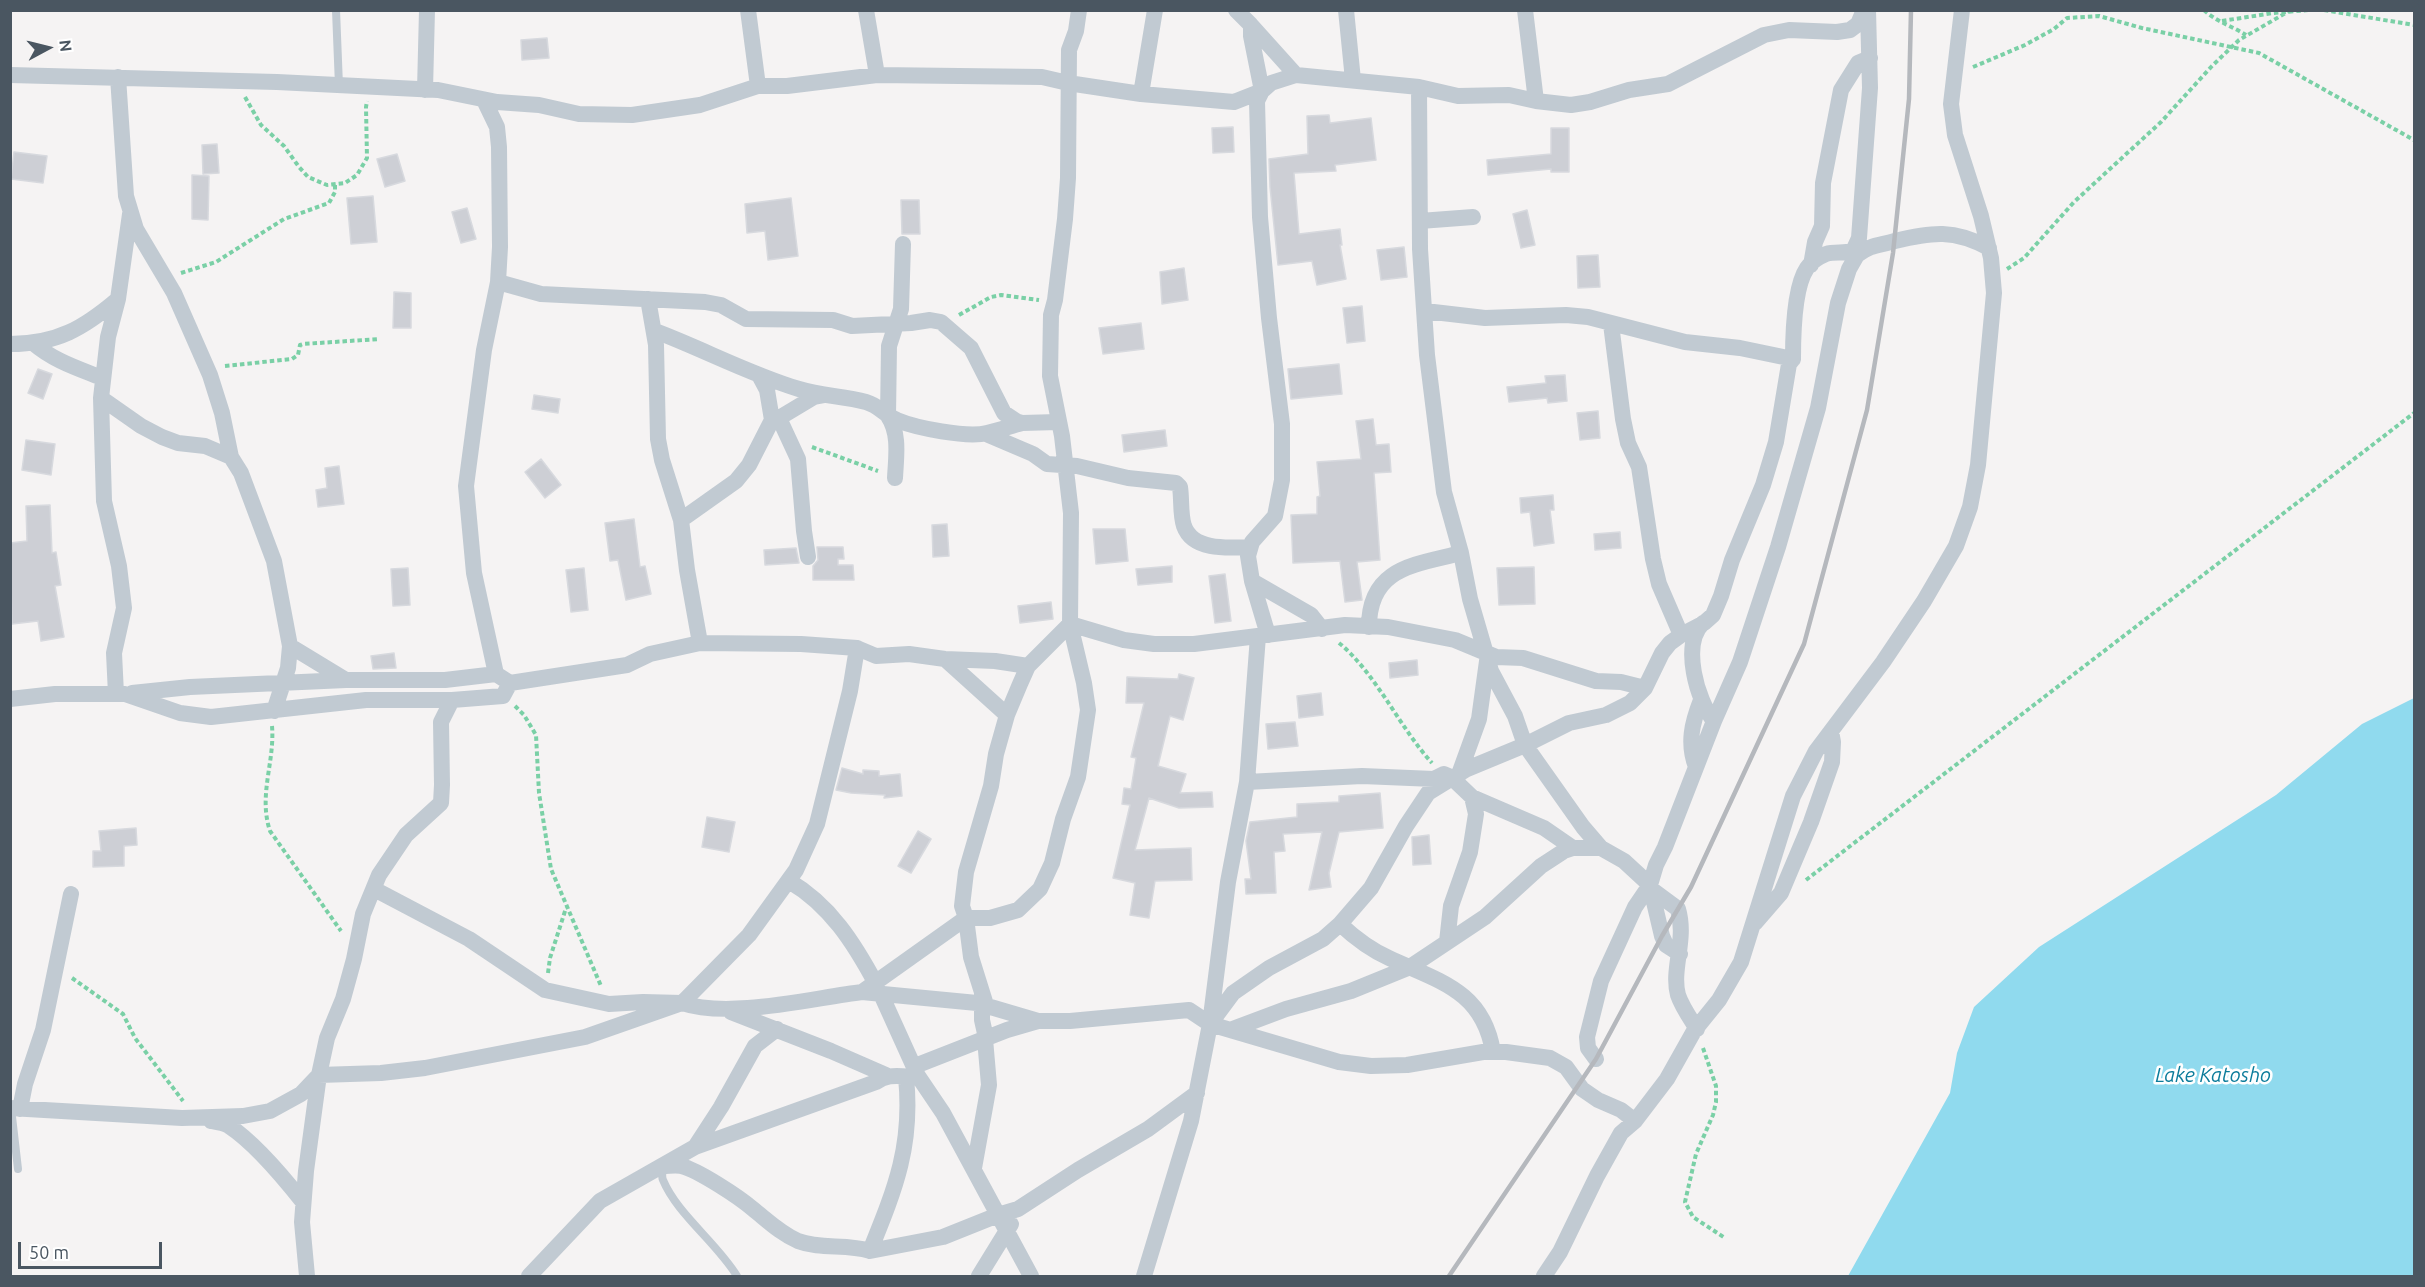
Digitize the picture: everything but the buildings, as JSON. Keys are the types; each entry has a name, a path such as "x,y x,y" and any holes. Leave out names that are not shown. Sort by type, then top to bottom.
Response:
{"street":[{"path":"425,90 427,10"},
{"path":"748,10 758,86"},
{"path":"866,10 877,75"},
{"path":"873,989 880,978 966,918 990,918 1018,910 1029,901 1040,889 1052,863 1078,777 1088,710 1070,624 1071,513 1050,376 1051,315 1055,300 1068,178 1069,50 1076,31 1079,10"},
{"path":"1141,94 1155,10"},
{"path":"1236,10 1296,75"},
{"path":"1346,10 1353,80"},
{"path":"1524,10 1536,101"},
{"path":"10,75 438,90 484,100 539,105 579,114 632,115 700,105 758,86 787,86 877,75 1042,77 1141,94 1234,102 1262,91 1271,83 1296,75 1419,87 1458,96 1509,94 1536,101 1571,105 1590,102 1629,90 1668,84 1764,35 1789,30 1837,32 1850,30 1858,24 1866,10"},
{"path":"1596,1059 1588,1048 1587,1037 1593,1005 1622,933 1635,907 1650,887 1656,865 1714,720 1740,662 1778,547 1818,408 1838,303 1859,238 1870,58 1866,10"},
{"path":"1544,1276 1560,1252 1621,1133 1635,1121 1667,1079 1741,962 1793,796 1816,751 1883,663 1924,601 1956,546 1970,507 1978,465 1992,329 1994,277 1981,216 1955,135 1951,104 1962,10"},
{"path":"1144,1276 1179,1165 1197,1093 1210,1024 1227,882 1247,782 1263,635 1252,582 1249,547 1275,516 1282,480 1282,424 1269,318 1258,183 1257,101 1262,91 1251,25"},
{"path":"1811,265 1815,242 1821,226 1823,183 1841,90 1858,63 1870,58"},
{"path":"118,77 124,172 130,210 136,229 174,293 207,369 222,413 231,457 241,473 274,561 290,646 288,668 271,711"},
{"path":"1419,87 1420,249 1427,355 1444,492 1461,553 1470,600 1488,654 1491,671 1515,716 1525,745 1583,827 1601,848 1624,861 1650,887 1678,909 1682,933 1677,974 1678,994 1696,1030"},
{"path":"484,100 496,127 499,147 498,282 484,350 466,486 474,573 503,684"},
{"path":"121,694 114,653 124,608 119,566 104,501 101,398 108,337 118,299 130,210"},
{"path":"1420,221 1473,217"},
{"path":"1210,1024 1233,993 1269,968 1323,939 1340,924 1371,888 1428,793 1451,776 1525,745 1569,723 1606,715 1630,703 1646,688 1662,653 1681,635 1713,615 1731,560 1763,485 1776,442 1789,364 1793,359 1800,287 1807,268 1826,254 1855,253 1870,245 1932,233 1968,238 1989,248"},
{"path":"888,416 889,346 894,324 901,309 903,244"},
{"path":"498,282 541,294 687,300 721,305 746,319 833,320 852,326 930,320 941,322 972,348 1004,413 1022,423"},
{"path":"10,344 48,341 72,333 94,320 118,299"},
{"path":"648,300 654,331 658,439 662,460 681,520 700,643"},
{"path":"1425,311 1485,318 1566,315 1588,317 1685,342 1740,348 1793,359"},
{"path":"1611,324 1623,419 1628,443 1639,467 1653,559 1663,593 1681,635"},
{"path":"654,331 759,375 800,389 878,405 895,425 897,438 895,478"},
{"path":"33,343 61,363 102,378"},
{"path":"759,375 767,390 775,419 789,437 798,459 808,557"},
{"path":"681,520 736,481 749,465 775,419 814,397 825,395"},
{"path":"101,398 141,426 162,437 178,443 205,446 231,457"},
{"path":"888,416 899,421 962,434 986,434 1022,423 1058,422"},
{"path":"986,434 1033,454 1047,464 1077,466 1134,479 1176,483 1180,487 1184,527 1191,537 1202,544 1249,547"},
{"path":"1369,627 1369,613 1374,594 1387,578 1417,562 1461,553"},
{"path":"1252,582 1303,609 1322,629"},
{"path":"1703,623 1695,637 1692,651 1701,700 1714,720"},
{"path":"1070,624 1124,640 1154,644 1194,644 1345,626 1389,627 1420,631 1455,640 1488,654 1523,658 1596,681 1621,682 1646,688"},
{"path":"974,1168 989,1085 986,1039 982,1020 984,1005 971,957 966,918 962,906 966,872 991,786 996,754 1007,715 1028,666 1070,624"},
{"path":"121,694 180,713 211,717 366,700 452,700 503,684 627,665 650,654 700,643 857,648 876,656 909,654 1028,666"},
{"path":"290,646 346,680"},
{"path":"71,894 43,1030 25,1084 14,1108 196,1117 243,1116 270,1111 301,1094 319,1075 381,1073 425,1068 585,1037 682,1003 749,935 789,881 817,824 850,691 857,648"},
{"path":"1451,776 1473,738 1479,719 1488,654"},
{"path":"945,659 1007,715"},
{"path":"10,699 55,694 121,694 190,687 346,680 445,680 503,684"},
{"path":"306,1276 302,1222 303,1202 319,1075 327,1038 343,999 363,914 379,875 406,835 441,803 441,722 452,700"},
{"path":"1696,767 1692,756 1691,733 1701,700"},
{"path":"1752,926 1781,893 1804,841 1832,762 1831,731"},
{"path":"1247,782 1362,776 1434,779 1451,776"},
{"path":"1451,776 1472,797 1544,828 1573,848"},
{"path":"1447,942 1451,906 1470,852 1474,831 1476,814 1472,797"},
{"path":"1230,1030 1286,1010 1351,991 1410,967 1485,917 1541,866 1564,851 1573,848 1601,848"},
{"path":"789,881 816,900 856,948 913,1073 943,1113 1031,1276"},
{"path":"374,889 469,939 545,990 609,1004 682,1003 697,1008 725,1010 873,989 984,1005 1038,1021 1070,1021 1189,1010 1210,1024 1339,1062 1371,1066 1407,1065 1493,1052 1541,1056 1555,1060 1569,1070 1582,1089 1598,1100 1622,1110 1635,1121"},
{"path":"1340,924 1354,937 1388,958 1446,982 1460,993 1479,1012 1490,1034 1493,1052"},
{"path":"725,1010 777,1029 886,1075 913,1073 986,1039 1038,1021"},
{"path":"695,1147 721,1107 755,1046 777,1029"},
{"path":"870,1251 895,1185 907,1142 913,1073"},
{"path":"529,1276 600,1201 695,1147 876,1082 886,1075"},
{"path":"663,1166 682,1166 704,1178 751,1207 771,1225 797,1240 828,1247 862,1248 870,1251 943,1238 1018,1209 1148,1129 1197,1093"},
{"path":"196,1117 228,1125 280,1174 303,1202"},
{"path":"979,1276 1008,1232 1018,1209"}],"lane":[{"path":"336,10 339,86"},
{"path":"14,1108 18,1169"},
{"path":"663,1166 662,1178 675,1199 737,1276"}],"path":[{"path":"2204,10 2211,17 2246,35"},
{"path":"2222,21 2309,10"},
{"path":"2324,10 2415,25"},
{"path":"1994,277 2024,258 2074,202 2161,122 2233,46 2246,35 2290,11"},
{"path":"1953,75 2006,55 2054,29 2067,18 2080,15 2099,16 2142,28 2249,50 2270,59 2415,140"},
{"path":"227,81 243,94 261,125 284,146 308,177 327,185 345,183 357,175 367,158 366,107 372,88"},
{"path":"164,277 188,272 216,262 284,219 329,203 335,192 335,184"},
{"path":"941,322 991,297 1001,295 1055,300"},
{"path":"207,369 292,359 298,355 300,345 303,344 379,339"},
{"path":"1801,884 2415,413"},
{"path":"789,437 895,478"},
{"path":"1322,629 1344,647 1402,722 1420,750 1451,776"},
{"path":"503,684 536,735 538,793 551,869 609,1004"},
{"path":"271,711 273,739 265,818 270,831 287,858 301,872 338,923 354,959"},
{"path":"545,990 550,958 566,908"},
{"path":"54,971 81,983 123,1014 135,1038 196,1117"},
{"path":"1696,1030 1713,1078 1716,1094 1713,1114 1696,1154 1686,1202 1693,1217 1725,1238"}],"water":[{"name":"Lake Katosho","path":"2414,698 2414,1276 1848,1276 1950,1093 1957,1053 1974,1007 2039,947 2276,795 2362,724"}],"railway":[{"path":"1449,1276 1596,1059 1691,887 1804,644 1867,410 1893,253 1909,99 1911,10"}]}
